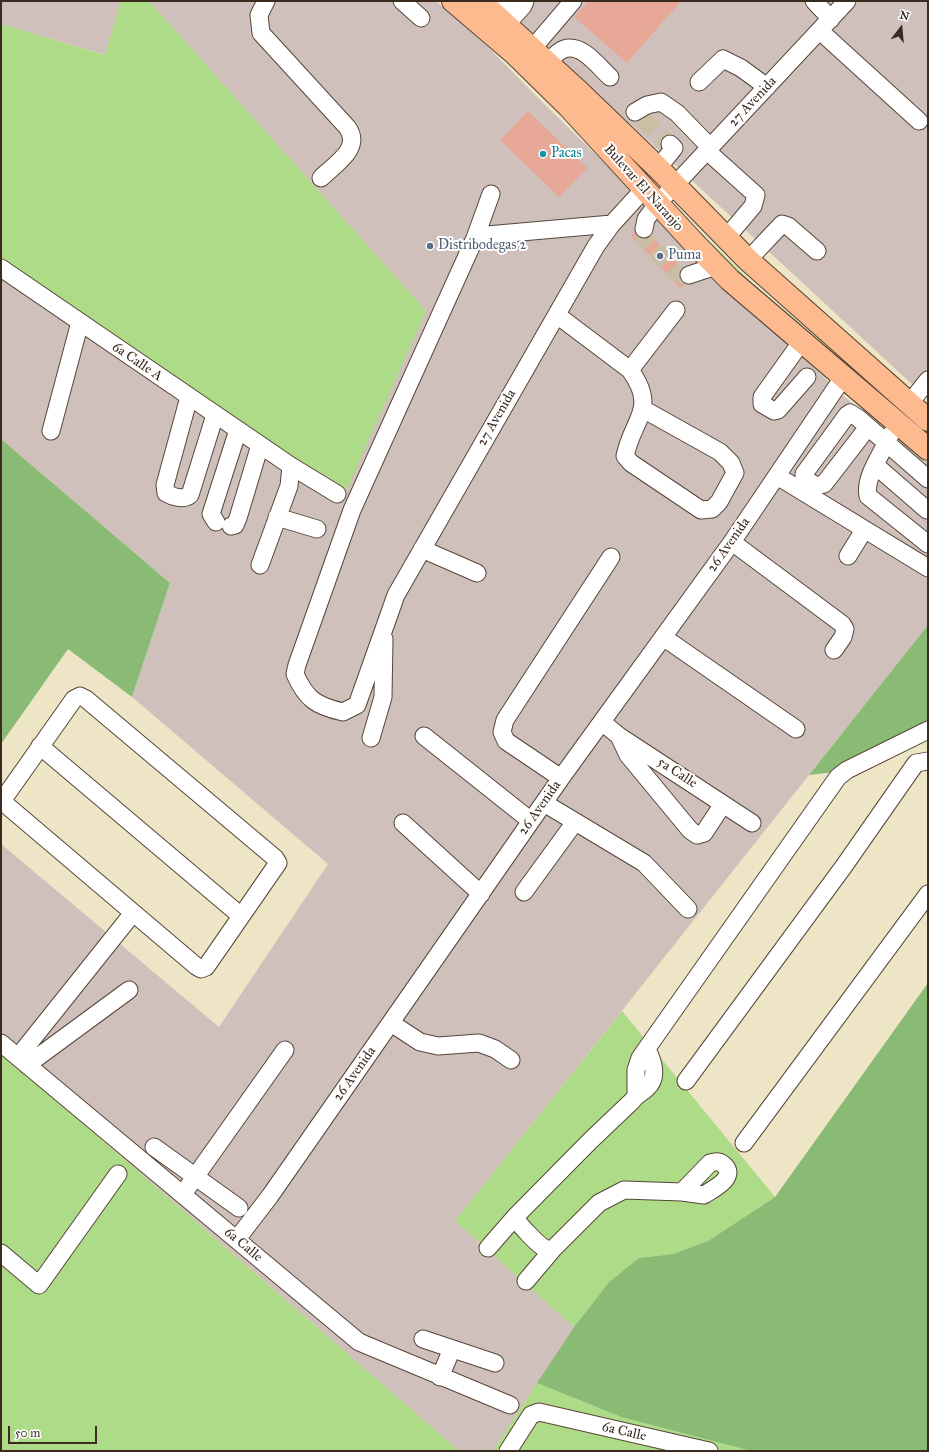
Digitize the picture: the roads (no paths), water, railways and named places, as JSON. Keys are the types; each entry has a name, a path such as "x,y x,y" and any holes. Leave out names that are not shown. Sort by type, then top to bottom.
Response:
{"main road":[{"name":"Bulevar El Naranjo","path":"454,1 515,54 569,107 716,266 928,450"},
{"name":"Bulevar El Naranjo","path":"497,10 540,56 658,168 748,260 928,420"}],"street":[{"path":"266,1 259,15 261,33 347,127 352,136 351,149 321,178"},
{"path":"402,1 421,18"},
{"path":"497,10 523,6 525,1"},
{"path":"540,56 573,1"},
{"path":"814,1 826,25 919,121"},
{"name":"27 Avenida","path":"491,194 475,238 352,510 295,674 305,694 326,708 343,712 357,705 396,595 596,246 612,224 651,196 674,186 847,1"},
{"path":"540,56 563,49 576,48 584,53 610,77"},
{"path":"699,82 723,59 746,71 767,87"},
{"path":"608,121 639,116 647,105 661,102 669,106 692,128 709,149 756,195 753,206 726,238"},
{"path":"658,168 672,146 692,128"},
{"path":"644,229 651,196"},
{"path":"475,238 486,235 612,224"},
{"path":"748,260 782,224 788,226 817,251"},
{"path":"689,275 716,266"},
{"name":"6a Calle A","path":"1,268 267,450 336,494"},
{"path":"630,370 676,310"},
{"path":"557,315 630,370 638,382 644,396 643,409 625,456 631,463 701,510 712,509 719,502 735,473 731,463 720,452 643,409"},
{"path":"51,431 80,322"},
{"path":"802,341 762,397 762,404 774,411 778,410 807,377"},
{"name":"26 Avenida","path":"237,1239 270,1196 531,821 732,542 844,376"},
{"path":"909,404 928,380"},
{"path":"189,397 165,486 166,493 168,495 182,498 190,495 215,414"},
{"path":"828,400 847,415"},
{"path":"868,427 824,484 816,486 804,478 804,474 850,413 855,415 868,427 886,444 928,479"},
{"path":"898,423 875,465 867,489 868,496 928,544"},
{"path":"238,430 211,514 224,524 235,524 267,450"},
{"path":"875,465 927,510"},
{"path":"260,565 289,486 291,466"},
{"path":"777,476 928,568"},
{"path":"277,517 317,529"},
{"path":"848,556 864,530"},
{"path":"732,542 842,624 845,628 843,637 834,650"},
{"path":"422,549 477,573"},
{"path":"562,778 506,741 502,732 505,720 611,557"},
{"path":"371,738 383,697 385,648 383,631"},
{"path":"663,637 796,729"},
{"path":"80,696 86,699 275,858 278,863 277,868 241,916 206,967 201,969 4,803 4,798 40,746 74,699 80,696"},
{"name":"5a Calle","path":"602,722 619,736 752,824"},
{"path":"488,1248 515,1217 632,1101 636,1095 648,1088 652,1080 654,1069 647,1049 838,778 847,770 928,730"},
{"path":"424,736 531,821"},
{"path":"619,736 628,755 697,835 704,832 723,804"},
{"path":"40,746 241,916"},
{"path":"686,1081 844,866 916,763 928,761"},
{"path":"544,803 644,863 688,909"},
{"path":"524,892 575,822"},
{"path":"403,823 481,894"},
{"path":"744,1143 928,894"},
{"path":"23,1061 133,913"},
{"path":"23,1061 129,990"},
{"path":"391,1023 420,1042 438,1046 479,1043 495,1049 511,1060"},
{"name":"6a Calle","path":"1,1043 359,1342 510,1405"},
{"path":"183,1194 285,1050"},
{"path":"154,1147 240,1208"},
{"path":"1,1253 39,1285 118,1174"},
{"path":"526,1281 553,1249 599,1203 624,1190 682,1192"},
{"path":"515,1217 518,1223 541,1245 546,1249 553,1249"},
{"path":"423,1339 496,1363"},
{"path":"440,1376 452,1349"},
{"name":"6a Calle","path":"508,1451 531,1415 539,1412 710,1451"}],"tunnel":[{"path":"642,119 670,144"},
{"path":"644,229 645,239 675,272 684,276 689,275"}],"place":[{"name":"Pacas","path":"543,154"},
{"name":"Distribodegas 2","path":"430,246"},
{"name":"Puma","path":"660,256"}]}
